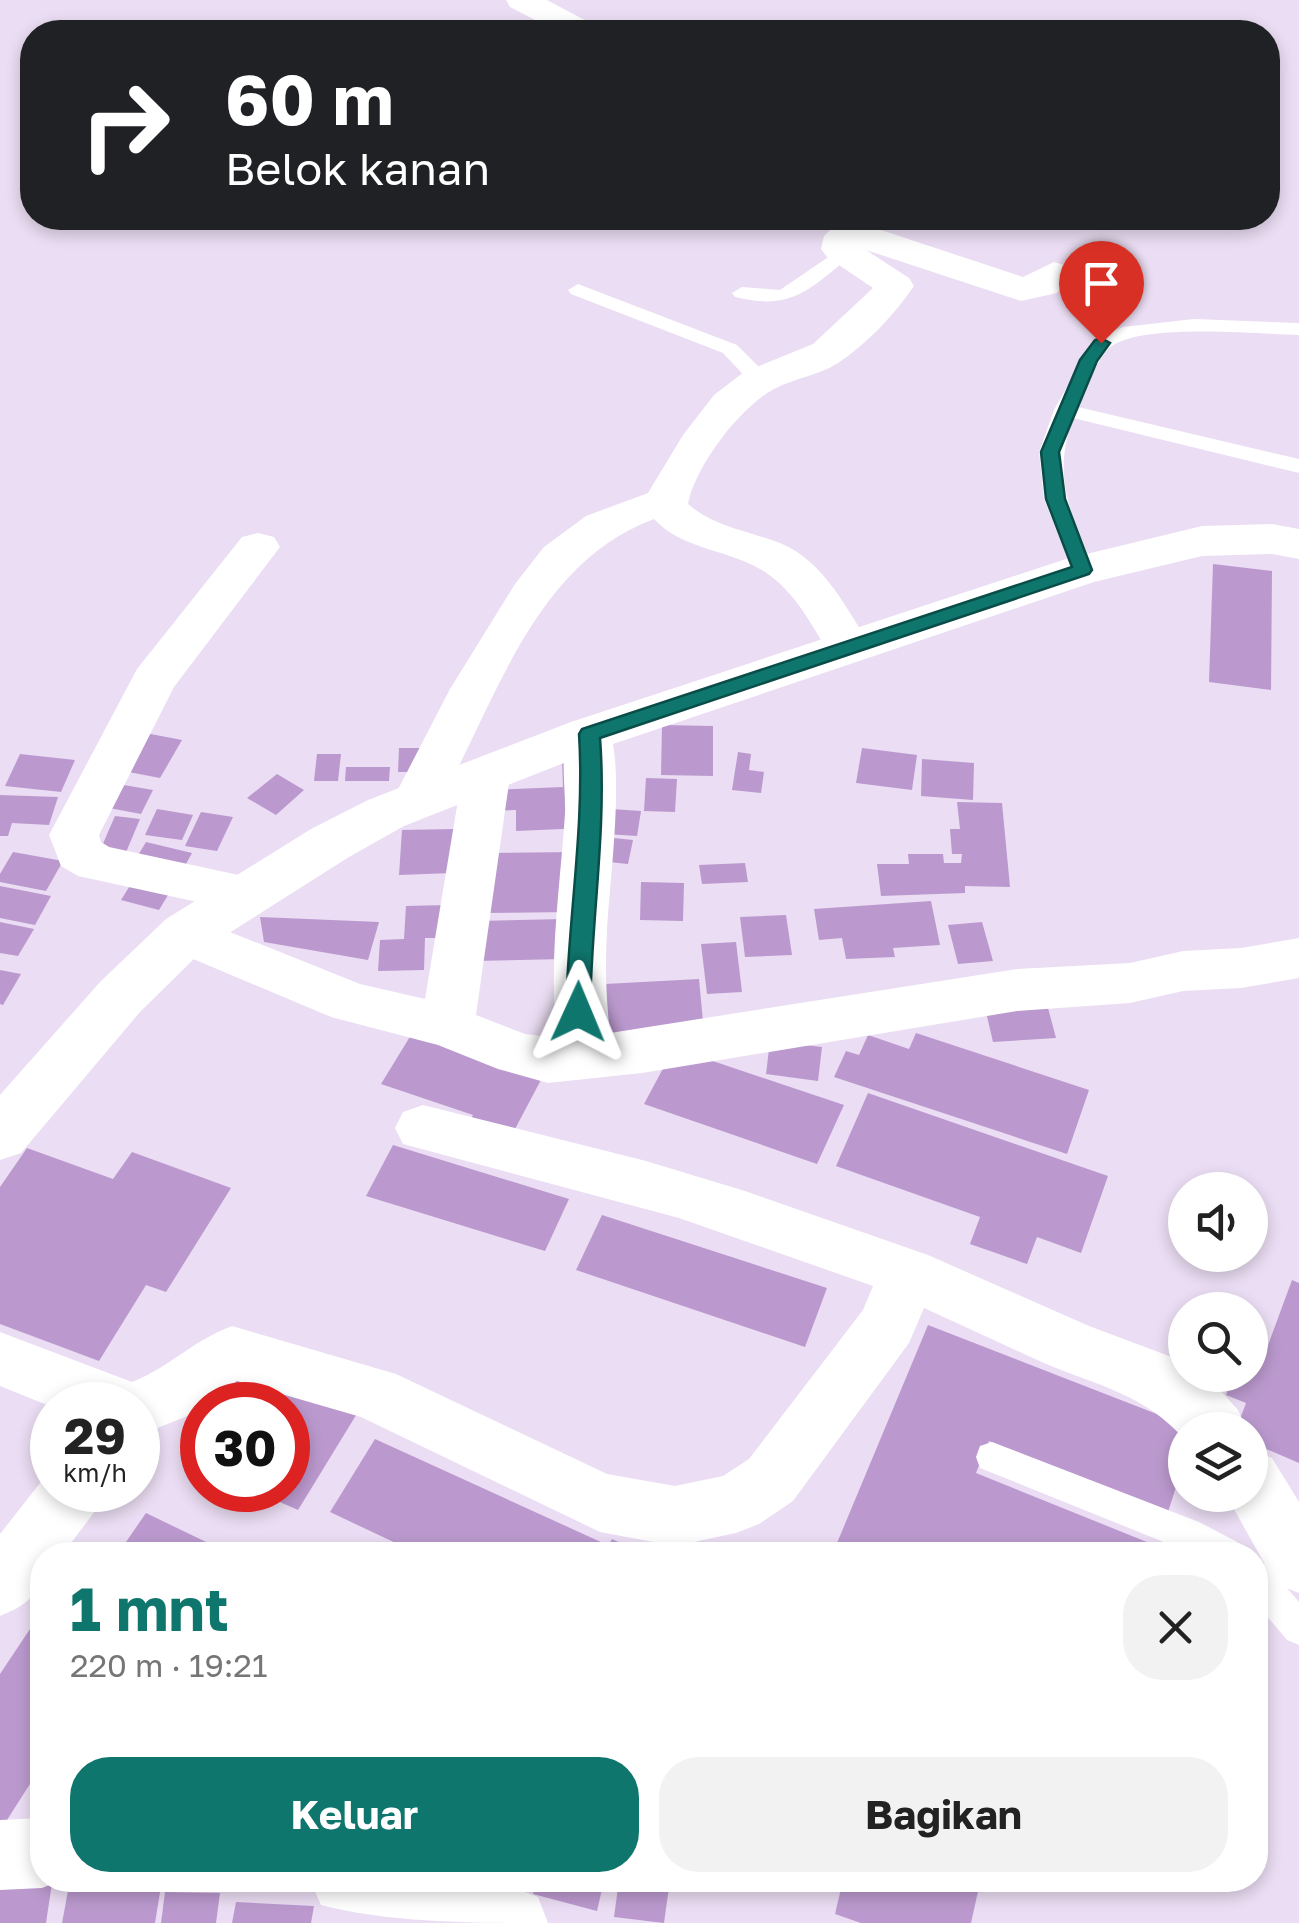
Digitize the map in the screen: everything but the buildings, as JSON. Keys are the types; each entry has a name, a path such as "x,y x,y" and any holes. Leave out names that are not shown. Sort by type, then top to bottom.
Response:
{"street":[{"path":"522,0 560,20"},
{"path":"851,234 1021,289 1043,285 1054,274 1071,279"},
{"path":"418,801 439,748 485,669 566,550 605,522 665,502 706,432 760,380 818,359 843,340 895,286 851,234"},
{"path":"665,502 673,517 694,529 787,564 806,581 848,647"},
{"path":"0,1136 120,997 184,934 386,812 589,734 1082,570 1202,541 1254,539 1299,544"},
{"path":"248,894 96,863 79,853 74,835 154,680 258,546"},
{"path":"586,1057 578,1012 579,931 593,788 589,734"},
{"path":"448,1026 486,776"},
{"path":"184,934 350,1002 448,1026 548,1061 755,1034 864,1012 1017,990 1130,983 1182,971 1241,968 1299,958"},
{"path":"423,1128 488,1148 644,1184 768,1221 907,1273 1033,1331 1155,1378 1185,1395 1200,1412"},
{"path":"160,1399 180,1391 214,1361 232,1353 374,1393 600,1502 676,1516 736,1502 771,1480 888,1324 907,1273"},
{"path":"0,1358 61,1382"},
{"path":"1268,1510 1299,1562"},
{"path":"33,1542 56,1512"},
{"path":"0,1585 30,1546"},
{"path":"0,1855 30,1854"},
{"path":"401,1892 466,1906 512,1923"}],"lane":[{"path":"742,292 765,300 782,298 851,234"},
{"path":"578,290 730,349 760,380"},
{"path":"1082,570 1055,499 1050,452 1088,360 1101,343 1123,333 1194,325 1299,329"},
{"path":"1066,410 1299,466"},
{"path":"992,1457 1205,1542"},
{"path":"1268,1591 1299,1628"}],"route":[{"path":"578,1012 579,931 593,788 589,734 1082,570 1055,499 1050,452 1088,360 1101,343"}]}
